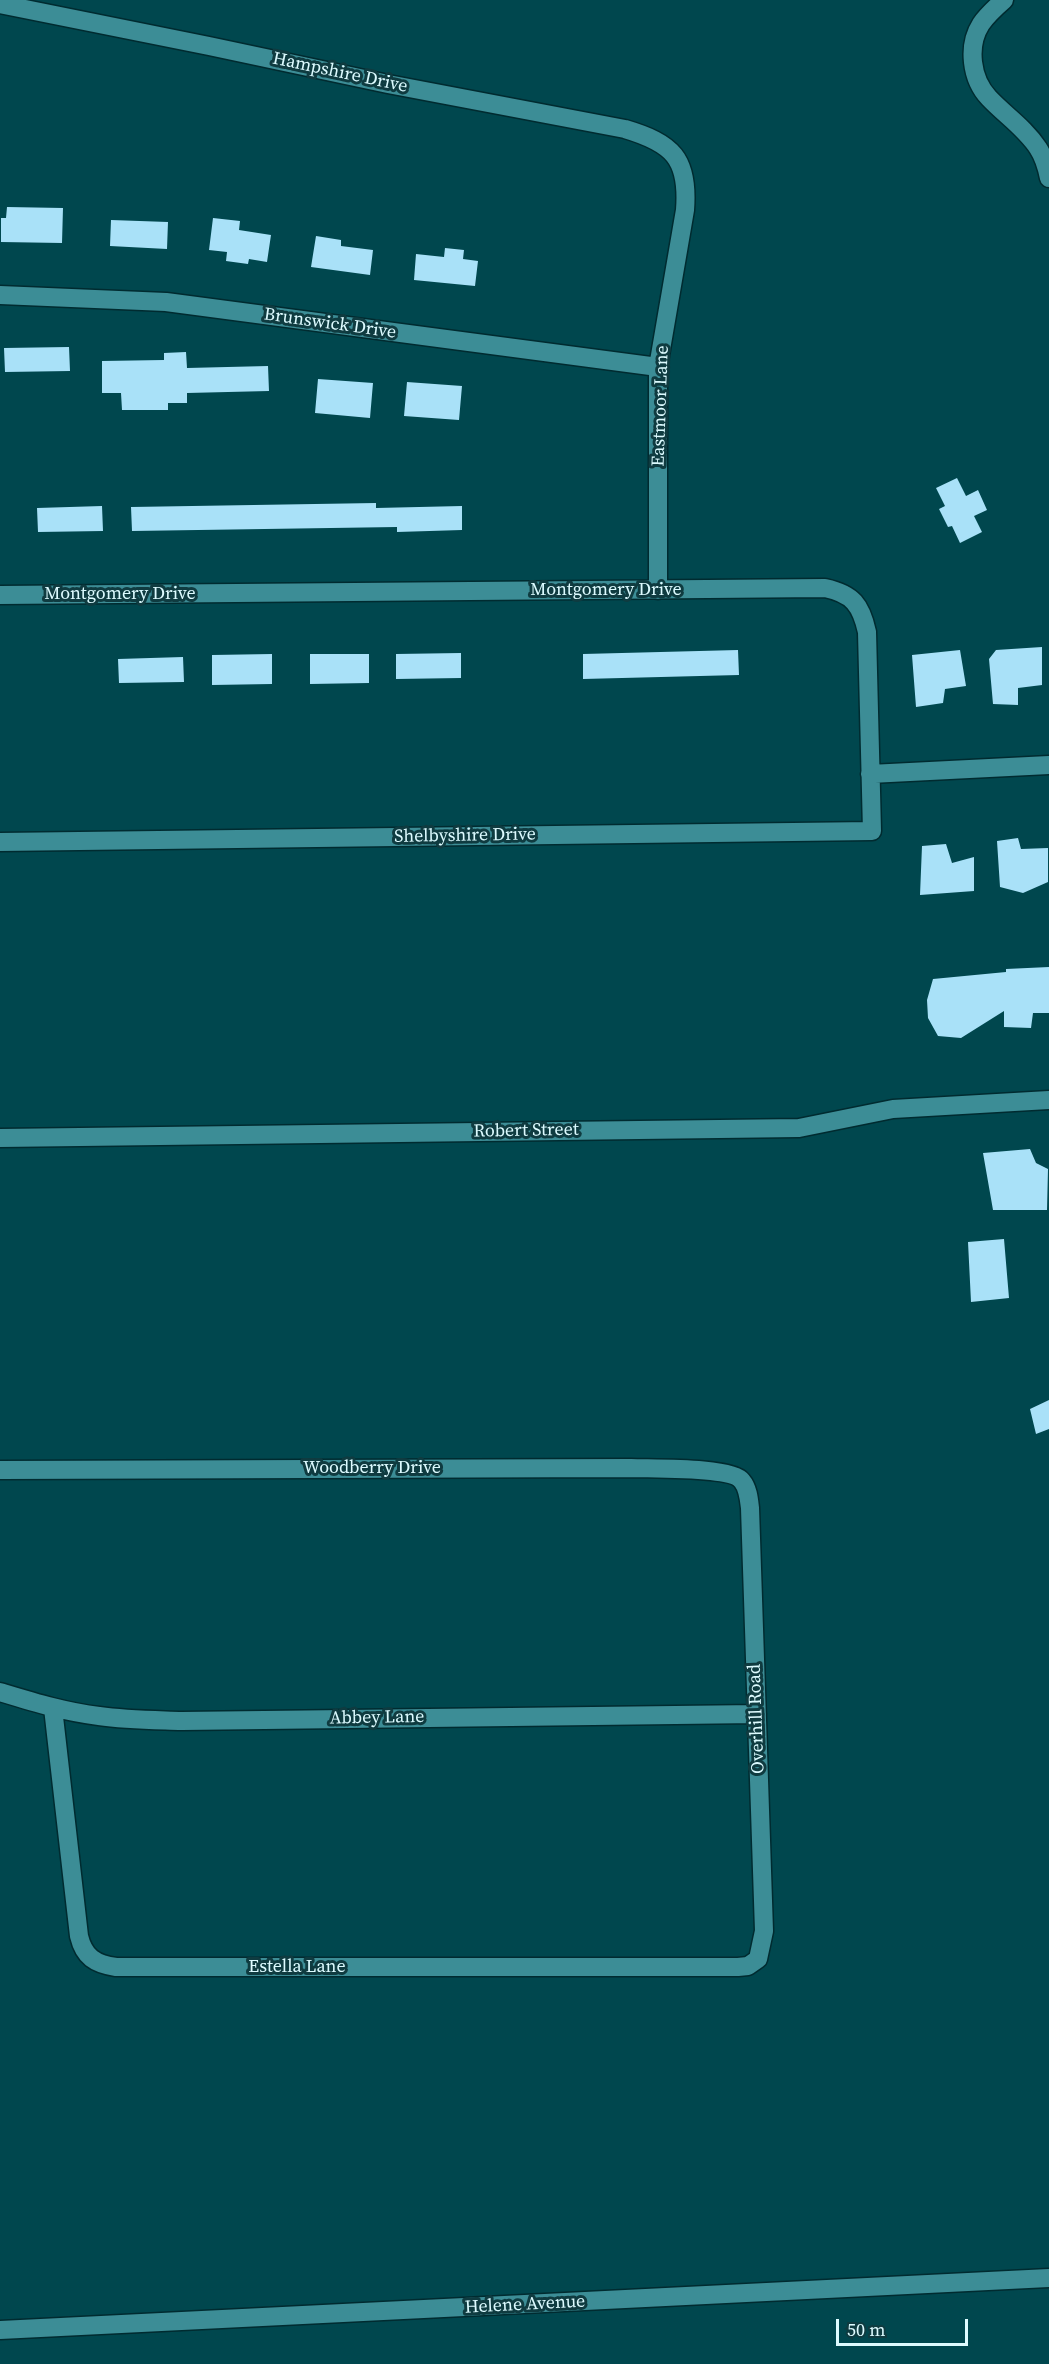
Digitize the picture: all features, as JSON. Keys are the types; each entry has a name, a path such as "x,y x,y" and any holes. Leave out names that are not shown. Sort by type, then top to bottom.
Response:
{"street":[{"path":"1004,0 982,22 977,31 972,56 974,69 987,96 1025,131 1039,149 1049,178"},
{"name":"Hampshire Drive","path":"0,4 209,45 400,87 625,129 649,136 674,154"},
{"name":"Eastmoor Lane","path":"658,590 658,367 685,210 687,186 674,154"},
{"name":"Brunswick Drive","path":"0,295 166,302 658,367"},
{"name":"Montgomery Drive","path":"0,595 825,588 841,592 852,600 858,607 867,632 870,774"},
{"path":"870,774 1049,765"},
{"name":"Shelbyshire Drive","path":"0,842 872,831 870,774"},
{"name":"Robert Street","path":"0,1138 799,1128 893,1108 1049,1100"},
{"name":"Woodberry Drive","path":"0,1470 632,1468 719,1471 742,1479"},
{"name":"Overhill Road","path":"742,1479 747,1490 750,1508 757,1714 764,1930 758,1959"},
{"name":"Abbey Lane","path":"0,1692 53,1708 97,1716 182,1721 757,1714"},
{"name":"Estella Lane","path":"53,1708 79,1936 87,1956 103,1965 116,1968 738,1968 748,1966 758,1959"},
{"name":"Helene Avenue","path":"0,2330 1049,2278"}],"building":[{"path":"7,207 63,208 62,243 1,242 1,218 6,218"},
{"path":"213,218 240,221 239,230 271,235 267,262 249,259 248,264 226,261 227,252 209,250"},
{"path":"111,220 168,222 167,249 110,246"},
{"path":"316,236 341,240 341,246 373,250 370,275 311,267"},
{"path":"445,248 464,250 463,259 478,261 475,286 414,280 416,254 444,257"},
{"path":"69,347 70,371 5,372 4,348"},
{"path":"186,352 187,368 268,366 269,391 187,393 187,403 168,403 168,410 122,410 121,393 102,393 102,361 164,360 164,353"},
{"path":"318,379 373,383 370,418 315,413"},
{"path":"407,382 462,386 459,420 404,416"},
{"path":"957,478 966,496 978,490 987,510 974,516 982,532 960,543 952,526 948,527 939,509 945,506 936,488"},
{"path":"376,503 376,508 462,506 462,530 397,532 397,527 132,531 131,507"},
{"path":"102,506 103,531 38,532 37,508"},
{"path":"1042,647 1042,685 1018,688 1018,705 993,704 989,659 996,650"},
{"path":"738,650 739,675 583,679 583,654"},
{"path":"960,650 966,686 945,689 943,703 916,707 912,655"},
{"path":"461,653 461,678 396,679 396,654"},
{"path":"272,654 272,684 212,685 212,655"},
{"path":"310,654 369,654 369,683 310,684"},
{"path":"183,657 184,682 119,683 118,659"},
{"path":"1018,838 1021,849 1048,848 1048,882 1023,893 1000,887 997,841"},
{"path":"946,844 952,863 974,857 974,891 920,895 922,846"},
{"path":"1049,967 1049,1013 1033,1013 1031,1028 1004,1027 1004,1011 961,1038 938,1036 928,1018 927,1000 933,979 1006,972 1006,969"},
{"path":"1030,1149 1036,1163 1048,1169 1047,1210 993,1210 983,1153"},
{"path":"1004,1239 1009,1298 971,1302 968,1242"},
{"path":"1049,1400 1049,1429 1036,1434 1030,1409"}]}
